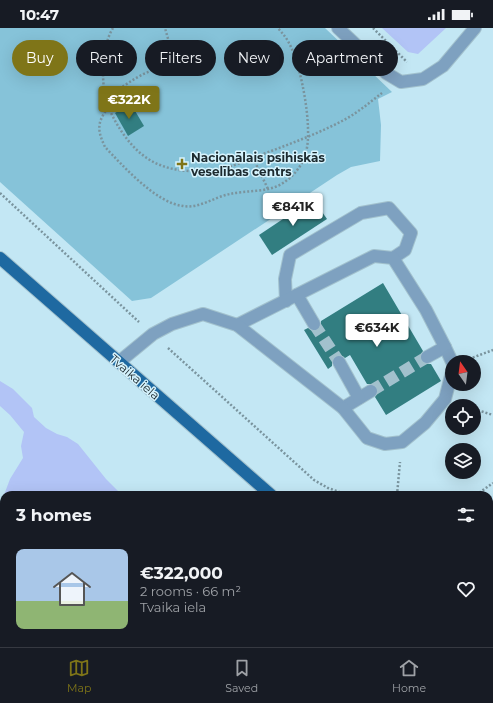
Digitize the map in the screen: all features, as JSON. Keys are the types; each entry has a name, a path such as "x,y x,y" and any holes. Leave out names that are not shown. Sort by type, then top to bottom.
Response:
{"main road":[{"name":"Tvaika iela","path":"0,258 266,491"}],"lane":[{"path":"338,28 351,40"},
{"path":"390,76 401,82 423,79 443,66 475,28"},
{"path":"237,325 286,301 374,256 393,258 405,250 411,233 389,208 361,214 290,255 285,279 286,301"},
{"path":"393,258 426,310 449,355"},
{"path":"297,295 314,324"},
{"path":"119,362 153,334 172,324 203,314 237,325 343,408 367,438 385,444 402,442 425,422 445,399 447,391"},
{"path":"427,357 445,346"},
{"path":"339,362 359,398"},
{"path":"343,408 371,391"}],"path":[{"path":"113,28 106,46 104,61 103,79 108,108 124,135 134,148 160,165 178,170 208,171 226,167 293,143 343,121 385,90 386,76"},
{"path":"106,98 139,76 156,70 167,63 172,53 165,28"},
{"path":"278,28 289,42 292,49"},
{"path":"372,28 411,66"},
{"path":"108,108 101,118 99,126 100,136 105,146 156,196 183,206 194,206 219,196 235,192 268,189 282,184 300,167 306,153 309,135 306,104 300,76"},
{"path":"253,158 268,189"},
{"path":"0,193 314,480 337,491"},
{"path":"480,355 493,350"},
{"path":"481,412 493,416"},
{"path":"397,491 402,442"},
{"path":"482,491 493,483"}],"shaded area":[{"name":"Nacionālais psihiskās veselības centrs","path":"0,28 325,28 338,40 292,40 292,76 375,76 392,92 378,99 381,125 380,161 351,167 337,175 151,298 132,301 0,182"},
{"path":"382,28 446,28 418,54 408,52 398,43 398,40 395,40"},
{"path":"0,381 13,389 32,408 34,417 46,428 67,437 78,444 106,479 118,491 6,491 10,479 23,458 21,446 24,432 10,415 0,406"}],"building":[{"path":"131,104 144,126 128,136 115,113"},
{"path":"313,199 327,219 272,255 259,235"},
{"path":"383,283 423,351 420,356 421,361 426,364 431,364 441,381 386,415 375,397 378,391 377,387 367,384 350,355 345,358 340,355 335,356 332,361 332,366 328,369 304,330 308,328 314,331 318,330 321,327 321,321"}],"tunnel":[{"path":"314,324 339,362"},
{"path":"371,391 427,357"}],"place":[{"name":"Nacionālais psihiskās veselības centrs","path":"182,164"}]}
